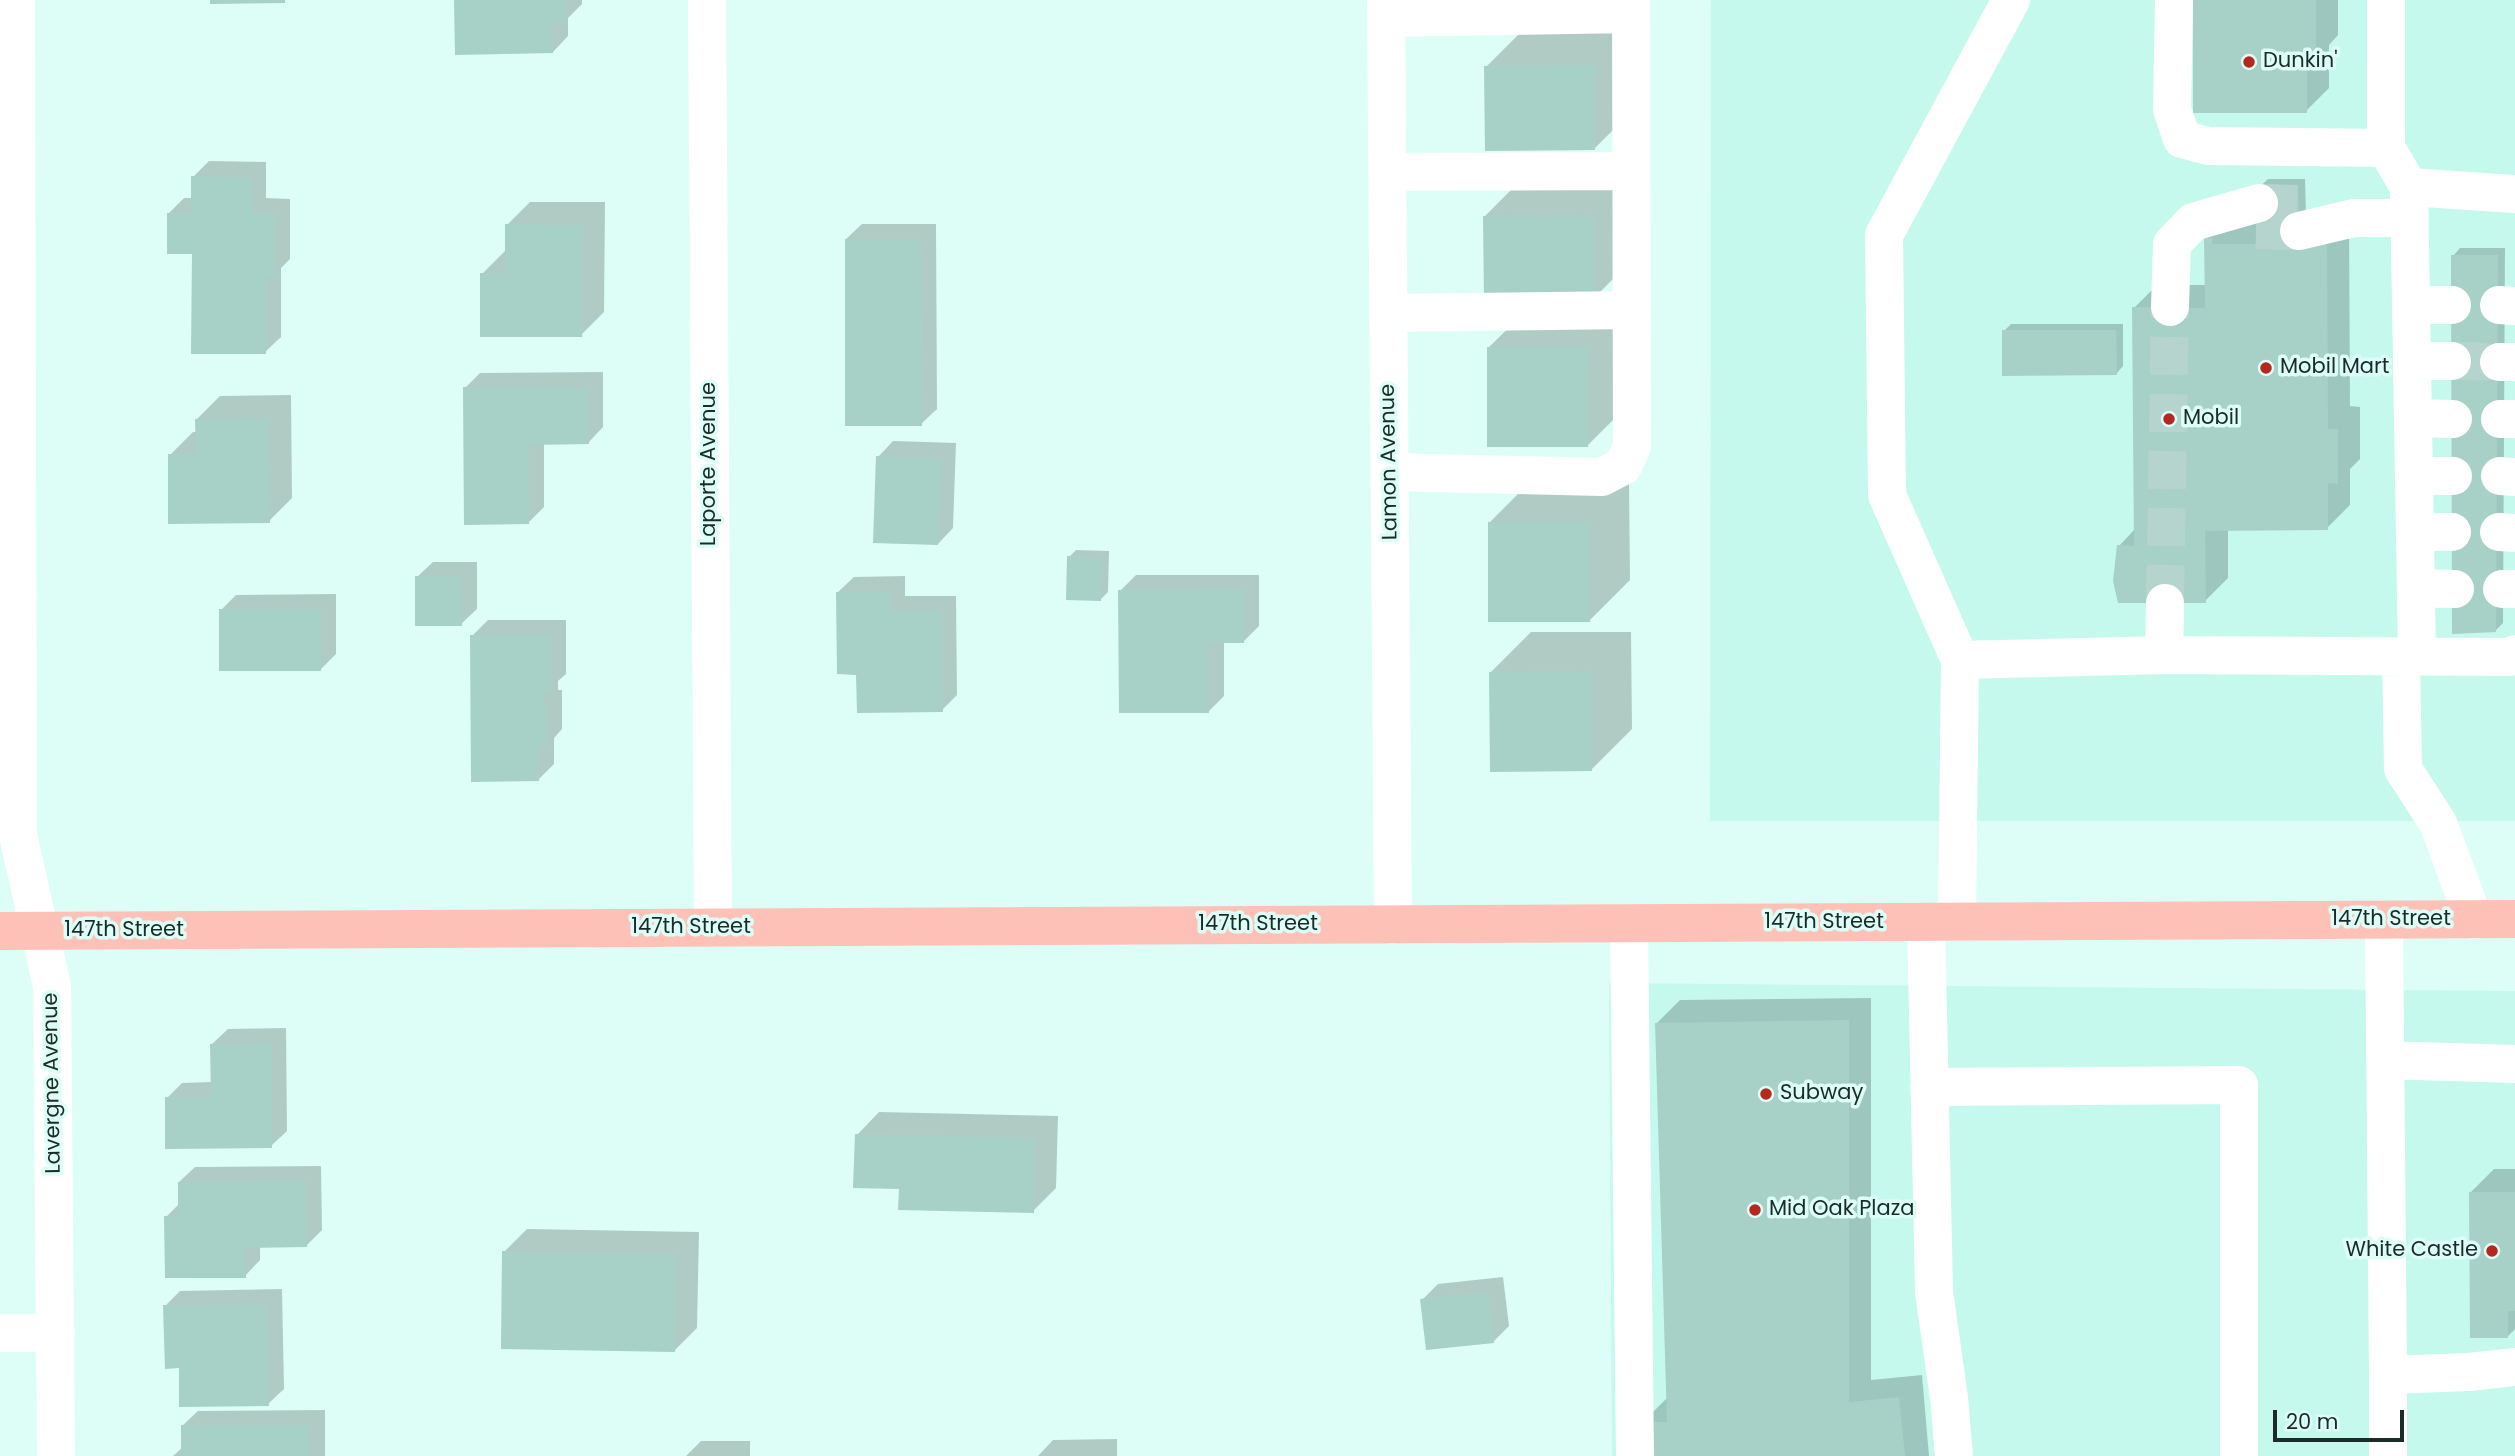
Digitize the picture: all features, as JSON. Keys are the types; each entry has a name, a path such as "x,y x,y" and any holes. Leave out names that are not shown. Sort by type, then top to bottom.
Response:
{"main road":[{"name":"147th Street","path":"0,931 2515,919"}],"street":[{"name":"Lavergne Avenue","path":"16,0 18,835 52,986 56,1456"},
{"name":"Laporte Avenue","path":"707,0 713,928"},
{"path":"1954,1456 1934,1292 1929,1087 1960,660 1887,495 1884,235 2011,0"},
{"path":"2174,0 2172,109 2182,139 2208,146 2385,148"},
{"path":"2386,0 2385,148 2410,203 2414,475 2434,532 2416,588 2409,656 2403,769 2438,823 2474,920"},
{"path":"1386,9 1630,7 1632,446 1623,466 1602,477 1390,471"},
{"name":"Lamon Avenue","path":"1386,9 1393,925"},
{"path":"1387,172 1631,171"},
{"path":"2300,217 2354,218 2410,203 2515,194"},
{"path":"2170,307 2172,244 2193,222 2217,214 2258,217"},
{"path":"2411,305 2452,305"},
{"path":"1388,313 1631,310"},
{"path":"2412,361 2452,361"},
{"path":"2413,418 2453,419"},
{"path":"2414,475 2453,476"},
{"path":"2416,588 2455,589"},
{"path":"2164,655 2165,603"},
{"path":"1960,660 2164,655 2510,657 2515,654"},
{"path":"2384,920 2385,1060 2400,1375 2388,1456"},
{"path":"1629,924 1635,1456"},
{"path":"2385,1060 2515,1064"},
{"path":"1929,1087 2239,1086 2239,1456"},
{"path":"0,1333 56,1333"},
{"path":"2400,1375 2515,1367"},
{"path":"2400,1375 2438,1392 2515,1386"}],"shaded area":[{"path":"1711,0 2515,0 2515,821 1710,821"},
{"name":"Mid Oak Plaza","path":"1609,983 2515,991 2515,1456 1612,1456"}],"building":[{"path":"210,0 285,0 285,3 210,4"},
{"path":"454,0 567,0 567,21 553,22 553,53 455,55"},
{"path":"2193,0 2316,0 2316,60 2307,60 2307,113 2193,113"},
{"path":"1595,65 1595,150 1485,151 1484,66"},
{"path":"191,176 252,177 252,213 275,213 275,276 266,277 266,354 191,354 192,254 167,254 167,213 191,213"},
{"path":"2298,185 2300,237 2327,235 2328,429 2338,429 2338,484 2328,483 2328,530 2205,531 2206,603 2118,603 2113,581 2117,545 2134,546 2132,307 2205,308 2204,238 2213,238 2212,244 2261,244 2259,186"},
{"path":"1594,215 1595,300 1484,301 1483,216"},
{"path":"505,224 583,225 582,337 480,337 480,273 505,273"},
{"path":"845,239 921,239 922,426 845,426"},
{"path":"2451,255 2498,255 2496,632 2452,634"},
{"path":"2002,330 2116,330 2117,375 2002,376"},
{"path":"1487,347 1589,347 1588,447 1487,447"},
{"path":"463,387 588,387 589,444 529,445 529,524 464,525"},
{"path":"269,418 270,523 168,524 168,454 196,454 195,419"},
{"path":"876,456 942,458 938,545 873,543"},
{"path":"1488,522 1590,522 1590,622 1488,622"},
{"path":"1067,556 1102,558 1101,601 1066,600"},
{"path":"415,576 462,576 462,626 415,626"},
{"path":"1244,589 1244,643 1209,643 1209,713 1119,713 1118,590"},
{"path":"890,591 890,611 942,610 943,712 857,713 856,675 837,674 836,592"},
{"path":"219,609 321,609 321,671 219,671"},
{"path":"470,635 551,635 551,691 543,691 544,705 547,705 547,747 539,746 539,781 471,782"},
{"path":"1592,671 1592,771 1490,772 1489,672"},
{"name":"Mid Oak Plaza","path":"1849,1020 1849,1402 1899,1397 1905,1456 1642,1456 1641,1422 1667,1422 1655,1023"},
{"path":"272,1043 272,1148 165,1149 165,1097 211,1097 210,1044"},
{"path":"855,1134 1035,1138 1034,1213 898,1210 899,1189 853,1188"},
{"path":"306,1181 307,1247 245,1248 246,1278 165,1278 164,1216 178,1216 178,1182"},
{"name":"White Castle","path":"2469,1192 2515,1192 2515,1311 2508,1311 2508,1338 2470,1338"},
{"path":"502,1251 676,1254 675,1352 501,1349"},
{"path":"1488,1292 1494,1343 1426,1350 1420,1299"},
{"path":"267,1304 269,1406 179,1407 179,1368 165,1369 163,1305"},
{"path":"181,1425 310,1425 310,1456 181,1456"}],"tunnel":[{"path":"2259,203 2301,204"},
{"path":"2256,230 2299,231"},
{"path":"2165,603 2170,307"},
{"path":"2452,361 2499,362"}],"place":[{"name":"Dunkin'","path":"2249,62"},
{"name":"Mobil Mart","path":"2266,368"},
{"name":"Mobil","path":"2169,419"},
{"name":"Subway","path":"1766,1094"},
{"name":"Mid Oak Plaza","path":"1755,1210"},
{"name":"White Castle","path":"2492,1251"}]}
